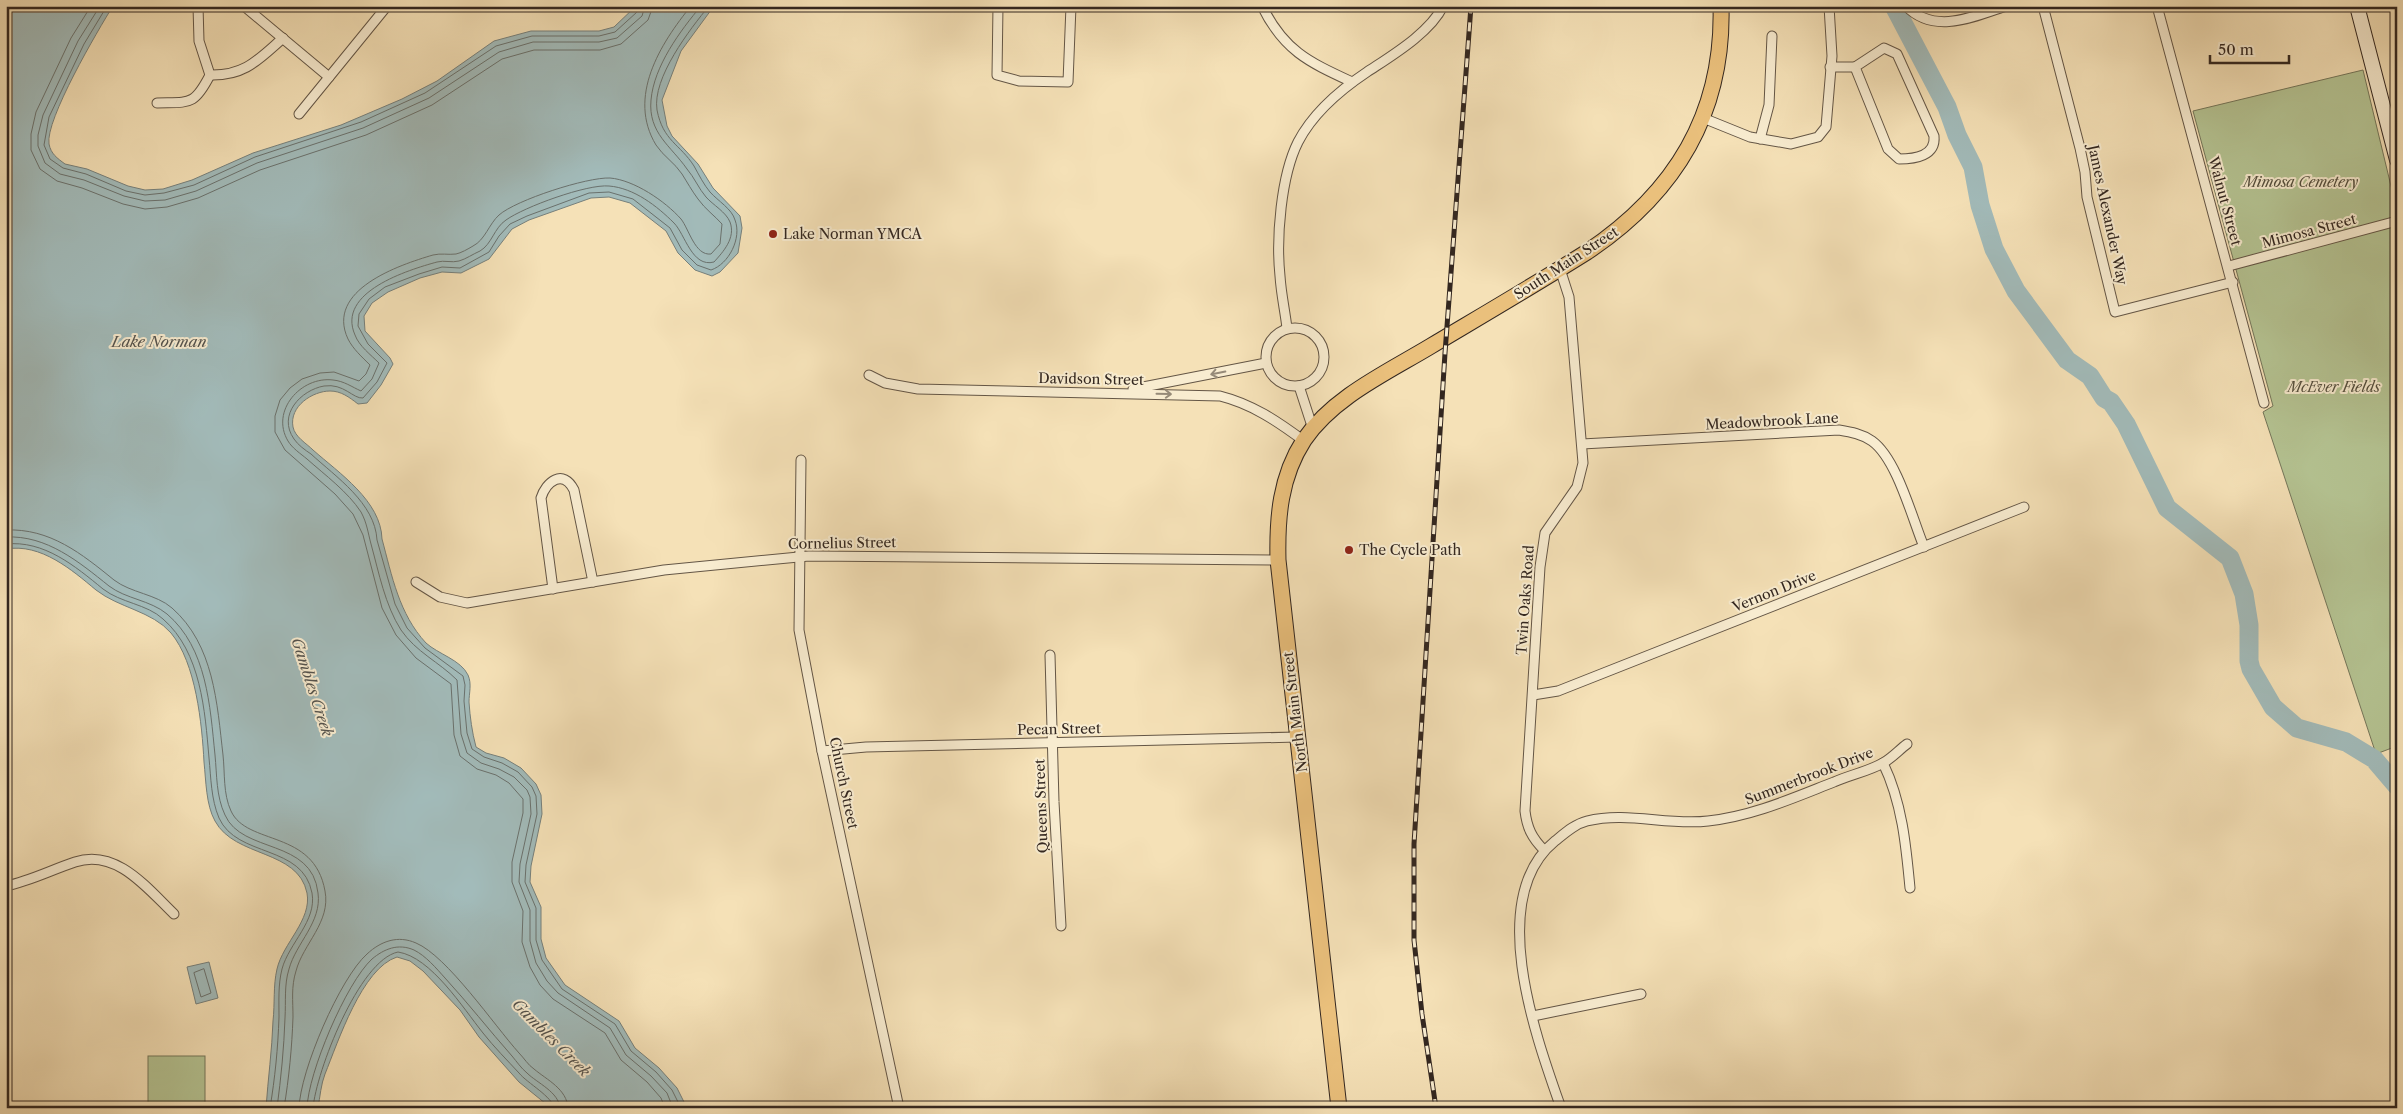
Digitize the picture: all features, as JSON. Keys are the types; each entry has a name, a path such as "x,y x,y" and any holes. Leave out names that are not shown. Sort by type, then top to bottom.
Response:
{"main road":[{"name":"South Main Street","path":"1397,366 1560,270 1613,235 1646,205 1674,170 1694,139 1703,118 1719,61 1722,32 1721,6"},
{"name":"North Main Street","path":"1338,1108 1278,560 1279,505 1289,471 1308,435 1339,404 1397,366"}],"street":[{"path":"157,104 190,102 199,96 210,75 199,42 198,6"},
{"path":"244,6 329,77"},
{"path":"299,114 387,6"},
{"path":"998,6 997,75 1019,81 1068,82 1071,6"},
{"path":"1262,6 1279,34 1302,57 1317,67 1352,82"},
{"path":"1287,328 1280,277 1278,243 1282,192 1298,142 1320,111 1352,82 1407,44 1439,14 1443,6"},
{"path":"1703,118 1733,131 1760,139 1791,144 1818,137 1826,127 1831,32 1829,6"},
{"path":"1906,6 1915,16 1939,23 1960,21 2006,6"},
{"name":"James Alexander Way","path":"2043,6 2080,148 2089,205 2115,312 2233,282"},
{"name":"Walnut Street","path":"2157,6 2229,266 2264,403"},
{"path":"2357,6 2397,160"},
{"path":"1760,139 1769,105 1772,36"},
{"path":"210,75 232,74 246,68 283,38"},
{"path":"1830,67 1855,67 1884,48 1897,54 1934,136 1935,144 1932,150 1923,156 1899,159 1888,149 1855,67"},
{"name":"Mimosa Street","path":"2229,266 2397,221"},
{"name":"Twin Oaks Road","path":"1544,850 1531,835 1527,826 1525,811 1543,540 1548,526 1580,480 1583,463 1569,298 1560,270"},
{"path":"1287,328 1299,328 1310,332 1319,340 1324,351 1324,363 1319,374 1310,382 1299,386 1290,386 1274,378 1266,363 1266,352 1270,341 1277,333 1287,328"},
{"path":"1115,393 1266,363"},
{"name":"Davidson Street","path":"869,375 885,383 918,389 1220,396 1237,400 1308,435"},
{"path":"1299,386 1308,435"},
{"name":"Meadowbrook Lane","path":"1582,444 1839,430 1860,434 1872,441 1885,455 1924,546"},
{"name":"Church Street","path":"801,460 799,630 822,751 899,1108"},
{"path":"553,590 541,498 544,488 551,481 560,479 571,484 574,490 593,582"},
{"name":"Vernon Drive","path":"1533,695 1558,691 2024,507"},
{"name":"Cornelius Street","path":"416,582 440,597 467,603 672,569 800,557 880,555 1278,560"},
{"name":"Queens Street","path":"1050,655 1052,743 1061,926"},
{"name":"Pecan Street","path":"822,751 866,747 1297,737"},
{"name":"Summerbrook Drive","path":"1561,1108 1544,1059 1533,1016 1522,962 1519,919 1521,898 1530,871 1544,850 1568,831 1585,822 1621,818 1683,822 1729,818 1774,806 1883,763 1907,744"},
{"path":"1883,763 1891,780 1904,826 1910,888"},
{"path":"6,886 42,876 77,861 99,859 132,874 174,914"},
{"path":"1533,1016 1640,994"}],"green space":[{"path":"2363,70 2397,211 2397,746 2376,754 2263,412 2273,406 2193,111"},
{"path":"148,1056 205,1056 205,1108 148,1108"}],"water":[{"name":"Lake Norman","path":"6,6 113,6 85,54 64,96 50,132 49,144 57,158 65,164 87,169 128,186 145,190 163,189 192,180 253,153 341,125 402,99 437,81 494,41 531,31 599,31 614,27 636,6 714,6 681,51 662,100 667,126 672,136 698,164 713,188 740,216 742,228 738,253 720,272 712,276 695,270 678,253 666,231 630,203 609,197 591,198 529,220 512,229 489,259 461,273 442,272 420,278 388,292 372,303 364,316 365,331 390,358 393,364 381,385 367,403 358,404 345,395 334,391 316,394 298,406 293,419 294,431 298,437 346,478 367,500 374,512 380,525 393,581 409,620 417,632 426,643 455,661 468,675 470,713 476,747 486,753 504,758 521,768 536,784 541,795 542,814 531,866 530,882 541,907 541,939 546,958 565,985 619,1021 635,1048 659,1068 677,1088 687,1108 551,1108 519,1082 479,1037 460,1010 423,971 410,961 397,957 384,964 362,990 344,1026 324,1078 318,1108 266,1108 276,975 280,959 305,913 307,893 301,879 292,868 237,842 224,833 215,821 207,793 202,730 196,694 186,660 180,646 171,633 145,614 105,596 77,574 44,554 19,548 6,549"},
{"path":"209,962 218,998 196,1004 187,967"}],"waterway":[{"path":"1894,6 1947,107 1957,135 1973,167 1980,205 1994,249 2016,291 2067,360 2090,376 2104,398 2111,402 2126,424 2167,508 2230,558 2244,594 2249,625 2249,661 2251,669 2273,707 2297,728 2346,742 2374,759 2397,786"}],"railway":[{"path":"1436,1108 1422,1014 1414,940 1414,844 1445,353 1471,6"}],"place":[{"name":"Lake Norman YMCA","path":"773,234"},
{"name":"The Cycle Path","path":"1349,550"}],"park label":[{"name":"Mimosa Cemetery","path":"2301,182"},
{"name":"McEver Fields","path":"2334,387"}],"water label":[{"name":"Gambles Creek","path":"312,687"},
{"name":"Gambles Creek","path":"551,1038"}]}
